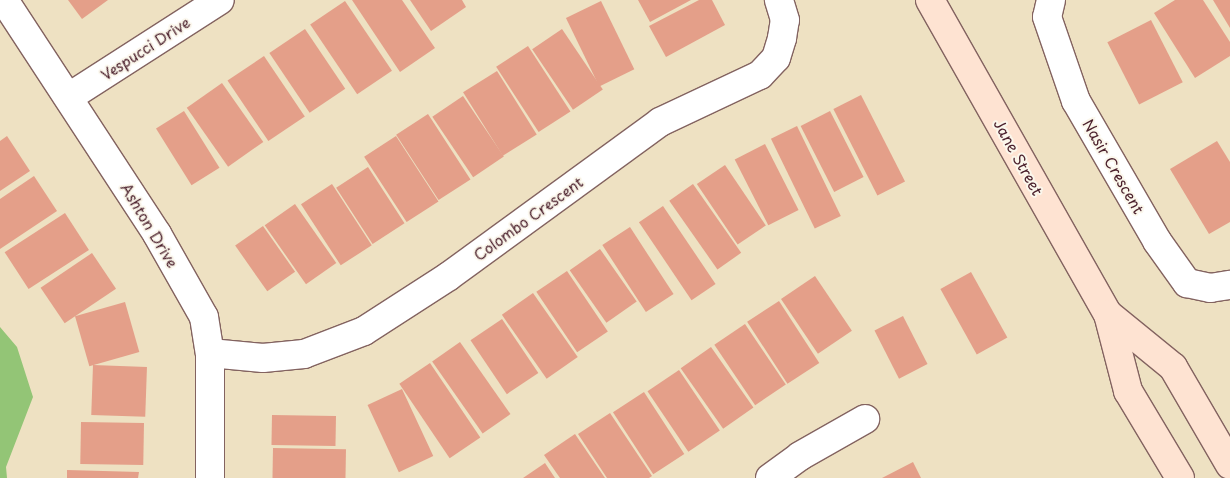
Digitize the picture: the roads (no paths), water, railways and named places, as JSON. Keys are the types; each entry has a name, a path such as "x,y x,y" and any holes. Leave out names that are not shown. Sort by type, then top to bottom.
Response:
{"main road":[{"name":"Jane Street","path":"930,0 1108,314 1128,391 1180,478"},
{"name":"Jane Street","path":"1108,314 1173,367 1230,465"}],"street":[{"name":"Ashton Drive","path":"4,0 157,234 204,317 210,353 210,478"},
{"name":"Vespucci Drive","path":"69,97 220,0"},
{"name":"Colombo Crescent","path":"210,353 263,358 304,354 364,331 449,276 660,122 760,75 776,58 782,38 786,20 779,0"},
{"name":"Nasir Crescent","path":"1051,0 1047,17 1076,101 1157,241 1187,282 1210,288 1230,285"},
{"path":"770,478 800,456 865,419"}]}
